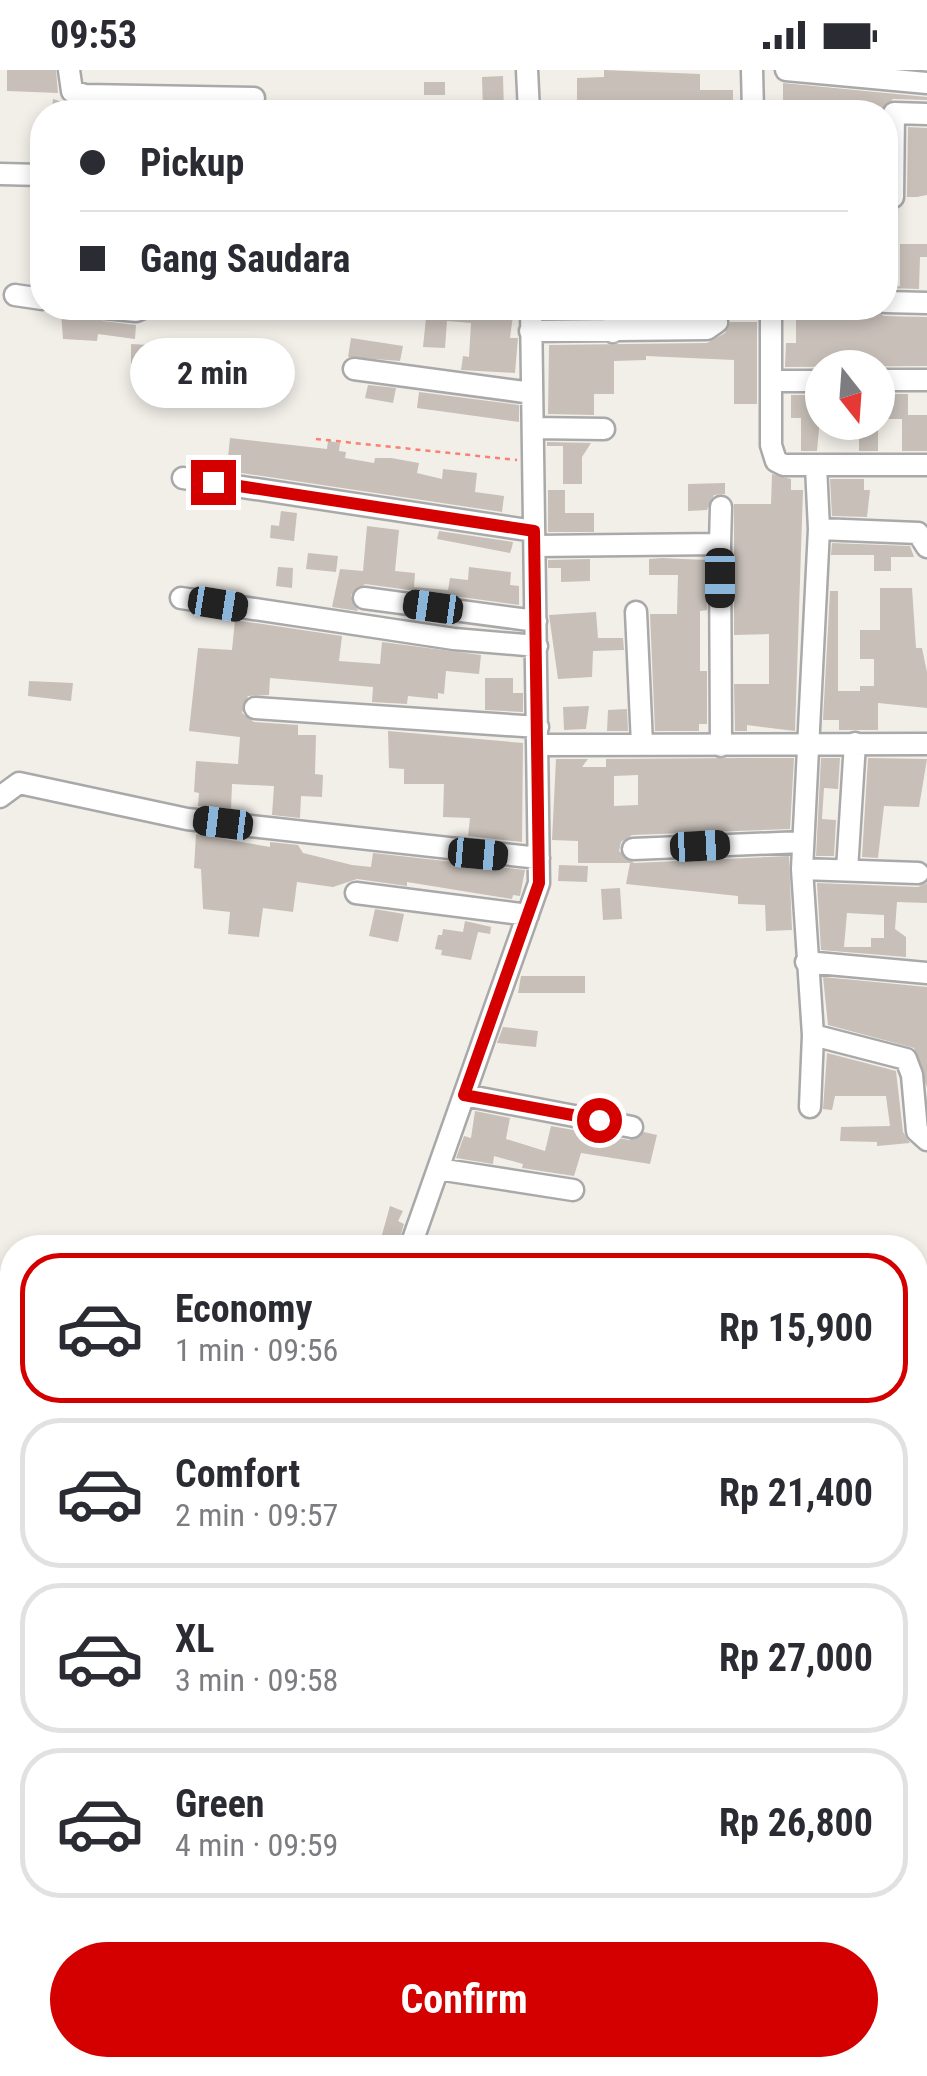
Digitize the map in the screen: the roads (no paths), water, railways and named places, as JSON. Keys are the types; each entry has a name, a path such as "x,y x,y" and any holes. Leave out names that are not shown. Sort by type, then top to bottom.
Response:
{"street":[{"path":"69,70 69,87 77,94 105,100"},
{"path":"527,70 528,100"},
{"path":"752,70 753,100"},
{"path":"786,70 927,83"},
{"path":"211,100 254,98"},
{"path":"898,113 927,114"},
{"path":"0,174 30,175"},
{"path":"15,296 30,298"},
{"path":"898,302 927,303"},
{"path":"415,1235 539,883 530,320"},
{"path":"613,332 614,320"},
{"path":"530,331 707,329 716,320"},
{"path":"772,320 773,454 784,465 927,465"},
{"path":"354,369 532,393"},
{"path":"772,381 805,380"},
{"path":"895,380 927,380"},
{"path":"533,428 604,429"},
{"path":"810,1106 813,1035 802,842 820,529 816,466"},
{"path":"183,478 535,538 720,544"},
{"path":"721,506 722,746"},
{"path":"820,529 918,533 927,546"},
{"path":"181,598 454,639 537,646"},
{"path":"364,598 536,621"},
{"path":"636,612 642,744"},
{"path":"255,708 642,744 927,744"},
{"path":"847,870 855,743"},
{"path":"0,797 19,784 187,819 539,858"},
{"path":"632,849 802,842"},
{"path":"802,868 918,874"},
{"path":"356,893 528,916"},
{"path":"806,962 927,974"},
{"path":"813,1035 906,1059 912,1075 917,1130 927,1140"},
{"path":"464,1095 632,1127"},
{"path":"438,1169 573,1190"}]}
